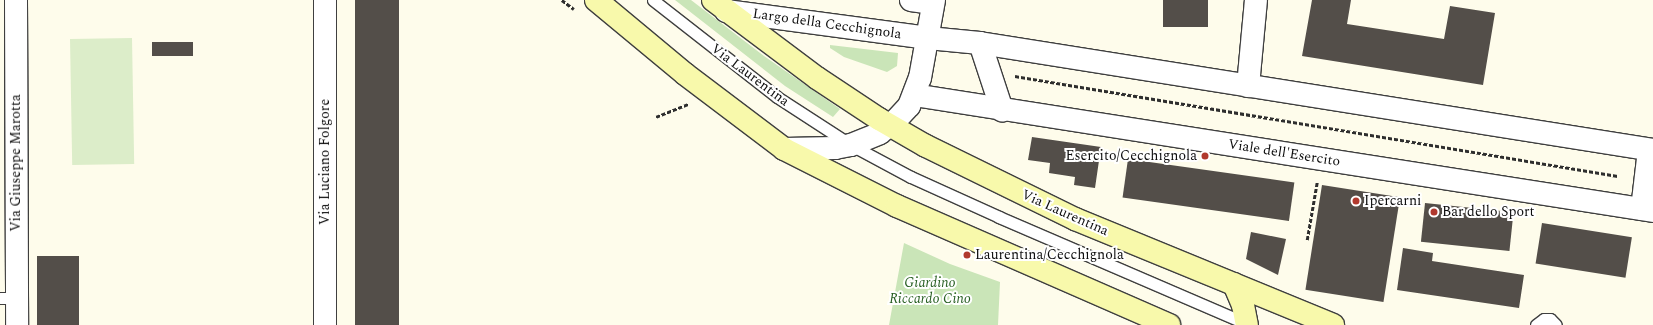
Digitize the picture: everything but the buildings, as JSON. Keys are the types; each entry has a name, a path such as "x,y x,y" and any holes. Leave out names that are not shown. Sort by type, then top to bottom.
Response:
{"main road":[{"path":"596,0 690,78 784,149 897,206 1169,325"},
{"name":"Via Laurentina","path":"720,5 817,78 891,126 978,173 1074,219 1280,302 1333,325"},
{"path":"1234,284 1243,306 1248,325"}],"street":[{"name":"Via Giuseppe Marotta","path":"16,0 8,298 17,325"},
{"name":"Via Luciano Folgore","path":"324,0 325,325"},
{"path":"784,149 835,148 851,145 880,133 891,126 909,106 920,78 933,2 911,0"},
{"path":"1248,86 1256,0"},
{"name":"Largo della Cecchignola","path":"720,5 928,38"},
{"path":"928,38 980,43 1651,150 1648,210"},
{"path":"980,43 1002,110"},
{"name":"Viale dell'Esercito","path":"914,95 1648,210"}],"lane":[{"name":"Via Laurentina","path":"653,0 777,97 851,145 911,177 1248,325"},
{"path":"1536,325 1544,319 1550,319 1556,325"}],"path":[{"path":"989,72 1618,176"},
{"path":"656,117 689,104"},
{"path":"1307,240 1318,177"}],"green space":[{"path":"675,0 691,0 764,56 840,109 833,117 785,86"},
{"path":"132,38 134,164 72,165 70,39"},
{"path":"830,45 898,53 897,66 887,72 844,57 830,48"},
{"name":"Giardino Riccardo Cino","path":"904,243 950,264 1000,282 998,325 889,325"}],"place":[{"name":"Esercito/Cecchignola","path":"1205,156"},
{"name":"Ipercarni","path":"1356,201"},
{"name":"Bar dello Sport","path":"1434,212"},
{"name":"Laurentina/Cecchignola","path":"967,255"}]}
